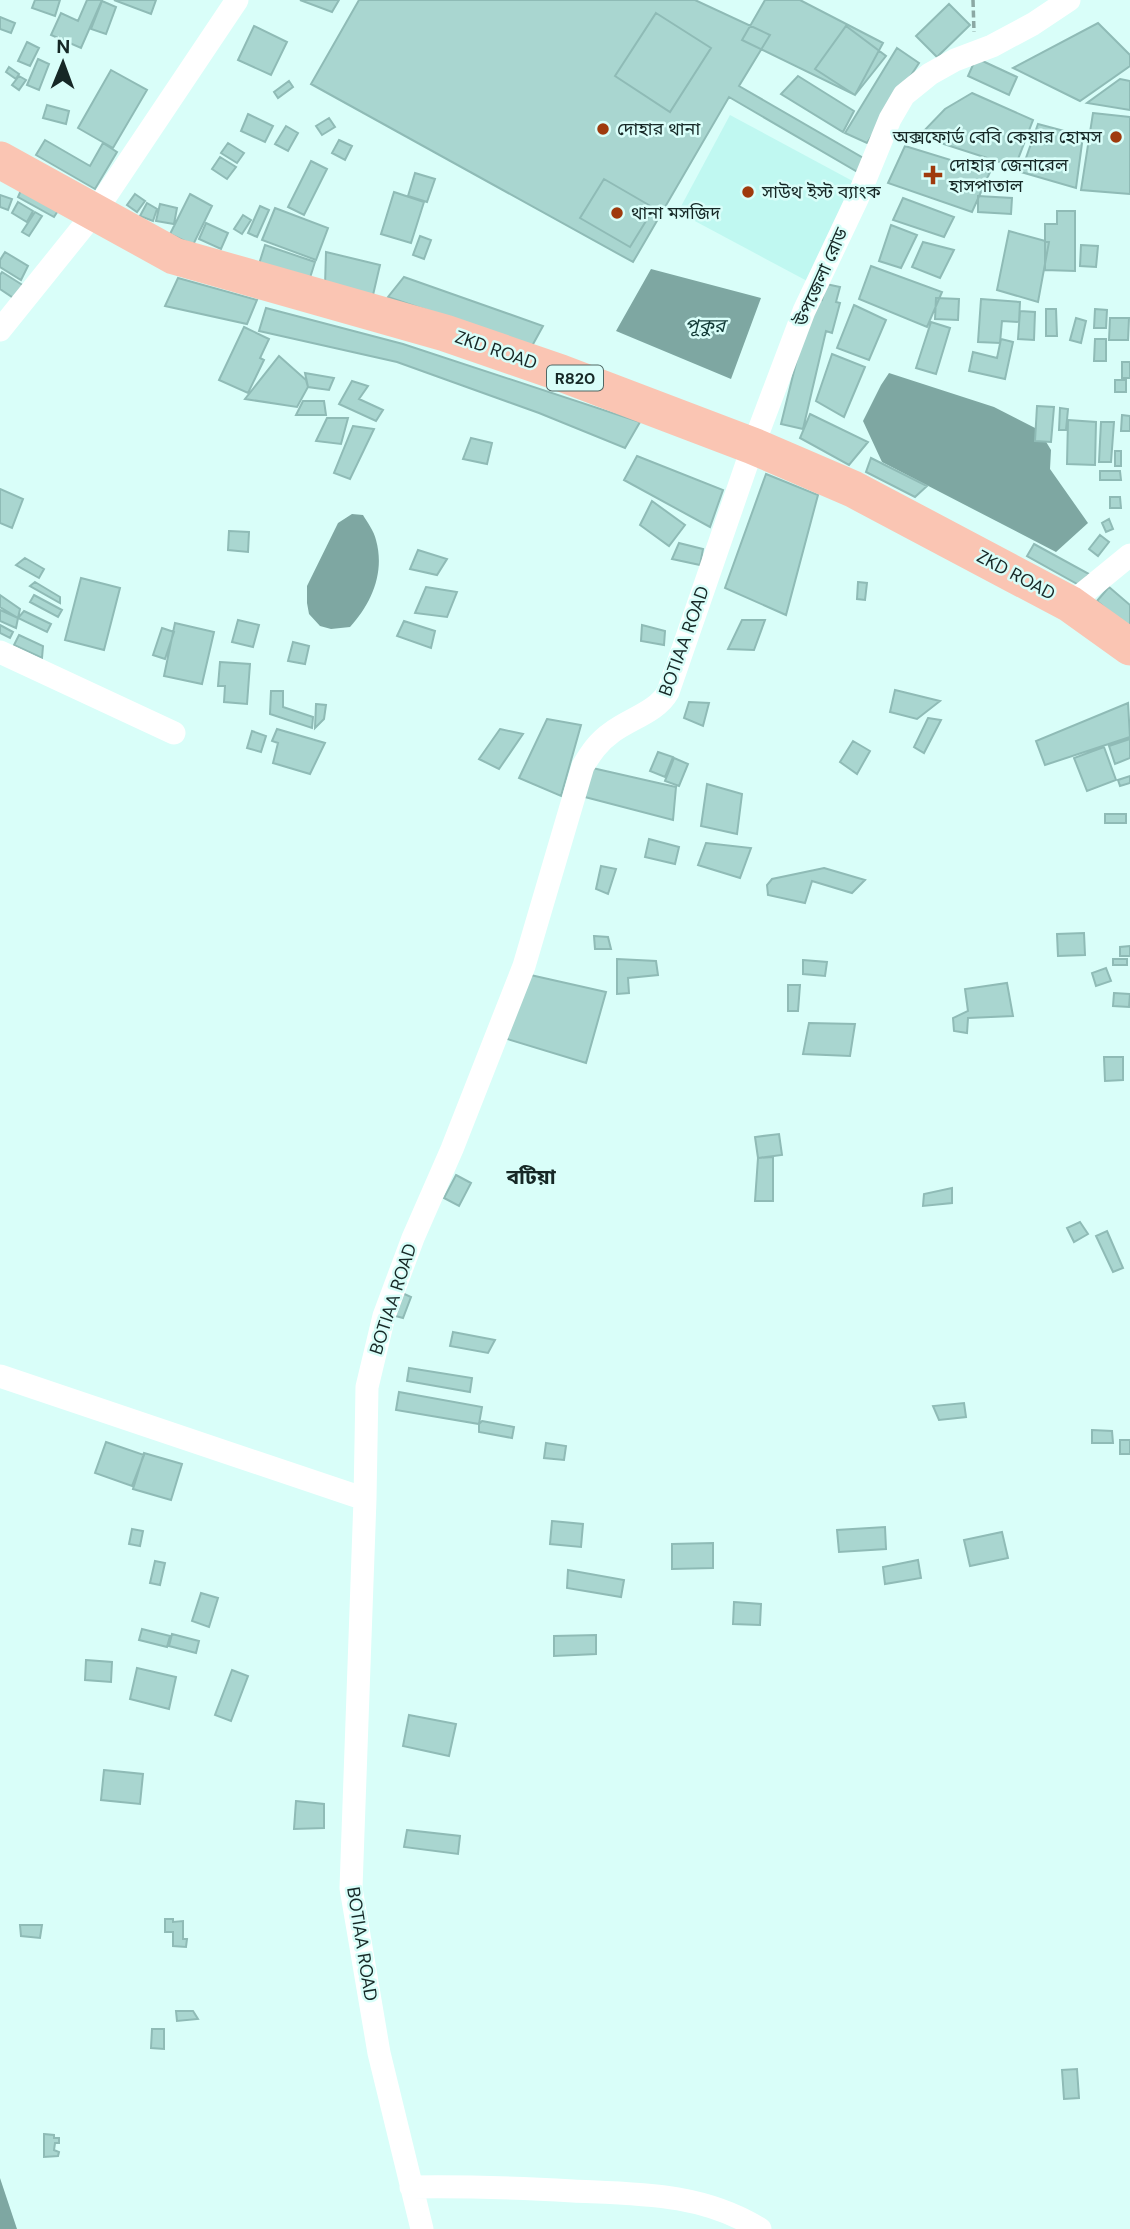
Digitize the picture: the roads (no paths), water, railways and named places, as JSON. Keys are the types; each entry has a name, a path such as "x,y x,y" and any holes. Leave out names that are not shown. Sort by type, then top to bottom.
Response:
{"main road":[{"name":"ZKD ROAD","path":"0,160 174,256 445,333 561,373 753,446 853,489 1070,604 1130,647"}],"street":[{"path":"0,330 95,212 237,0"},
{"name":"উপজেলা রোড","path":"753,446 804,311 858,197 890,119 904,96 930,74 992,46 1033,24 1069,0"},
{"name":"BOTIAA ROAD","path":"422,2229 379,2053 351,1888 367,1387 384,1317 413,1238 452,1149 524,966 583,766 598,742 662,702 668,692 753,446"},
{"path":"1070,604 1130,555"},
{"path":"0,652 174,733"},
{"path":"0,1376 365,1499"},
{"path":"411,2187 473,2185 657,2195 702,2203 733,2213 760,2229"}],"water":[{"name":"পূকুর","path":"651,269 761,298 731,379 616,331"},
{"path":"889,373 994,407 1039,430 1051,450 1050,469 1088,523 1056,552 882,462 863,421"},
{"path":"352,514 363,515 374,533 378,552 378,575 365,608 358,618 350,627 331,629 320,626 309,614 307,586 338,523"},
{"path":"0,2178 17,2229 0,2229"}],"place":[{"name":"দোহার থানা","path":"603,129"},
{"name":"অক্সফোর্ড বেবি কেয়ার হোমস","path":"1116,137"},
{"name":"দোহার জেনারেল হাসপাতাল","path":"933,175"},
{"name":"সাউথ ইস্ট ব্যাংক","path":"748,192"},
{"name":"থানা মসজিদ","path":"617,213"}],"district":[{"name":"বটিয়া","path":"531,1177"}]}
